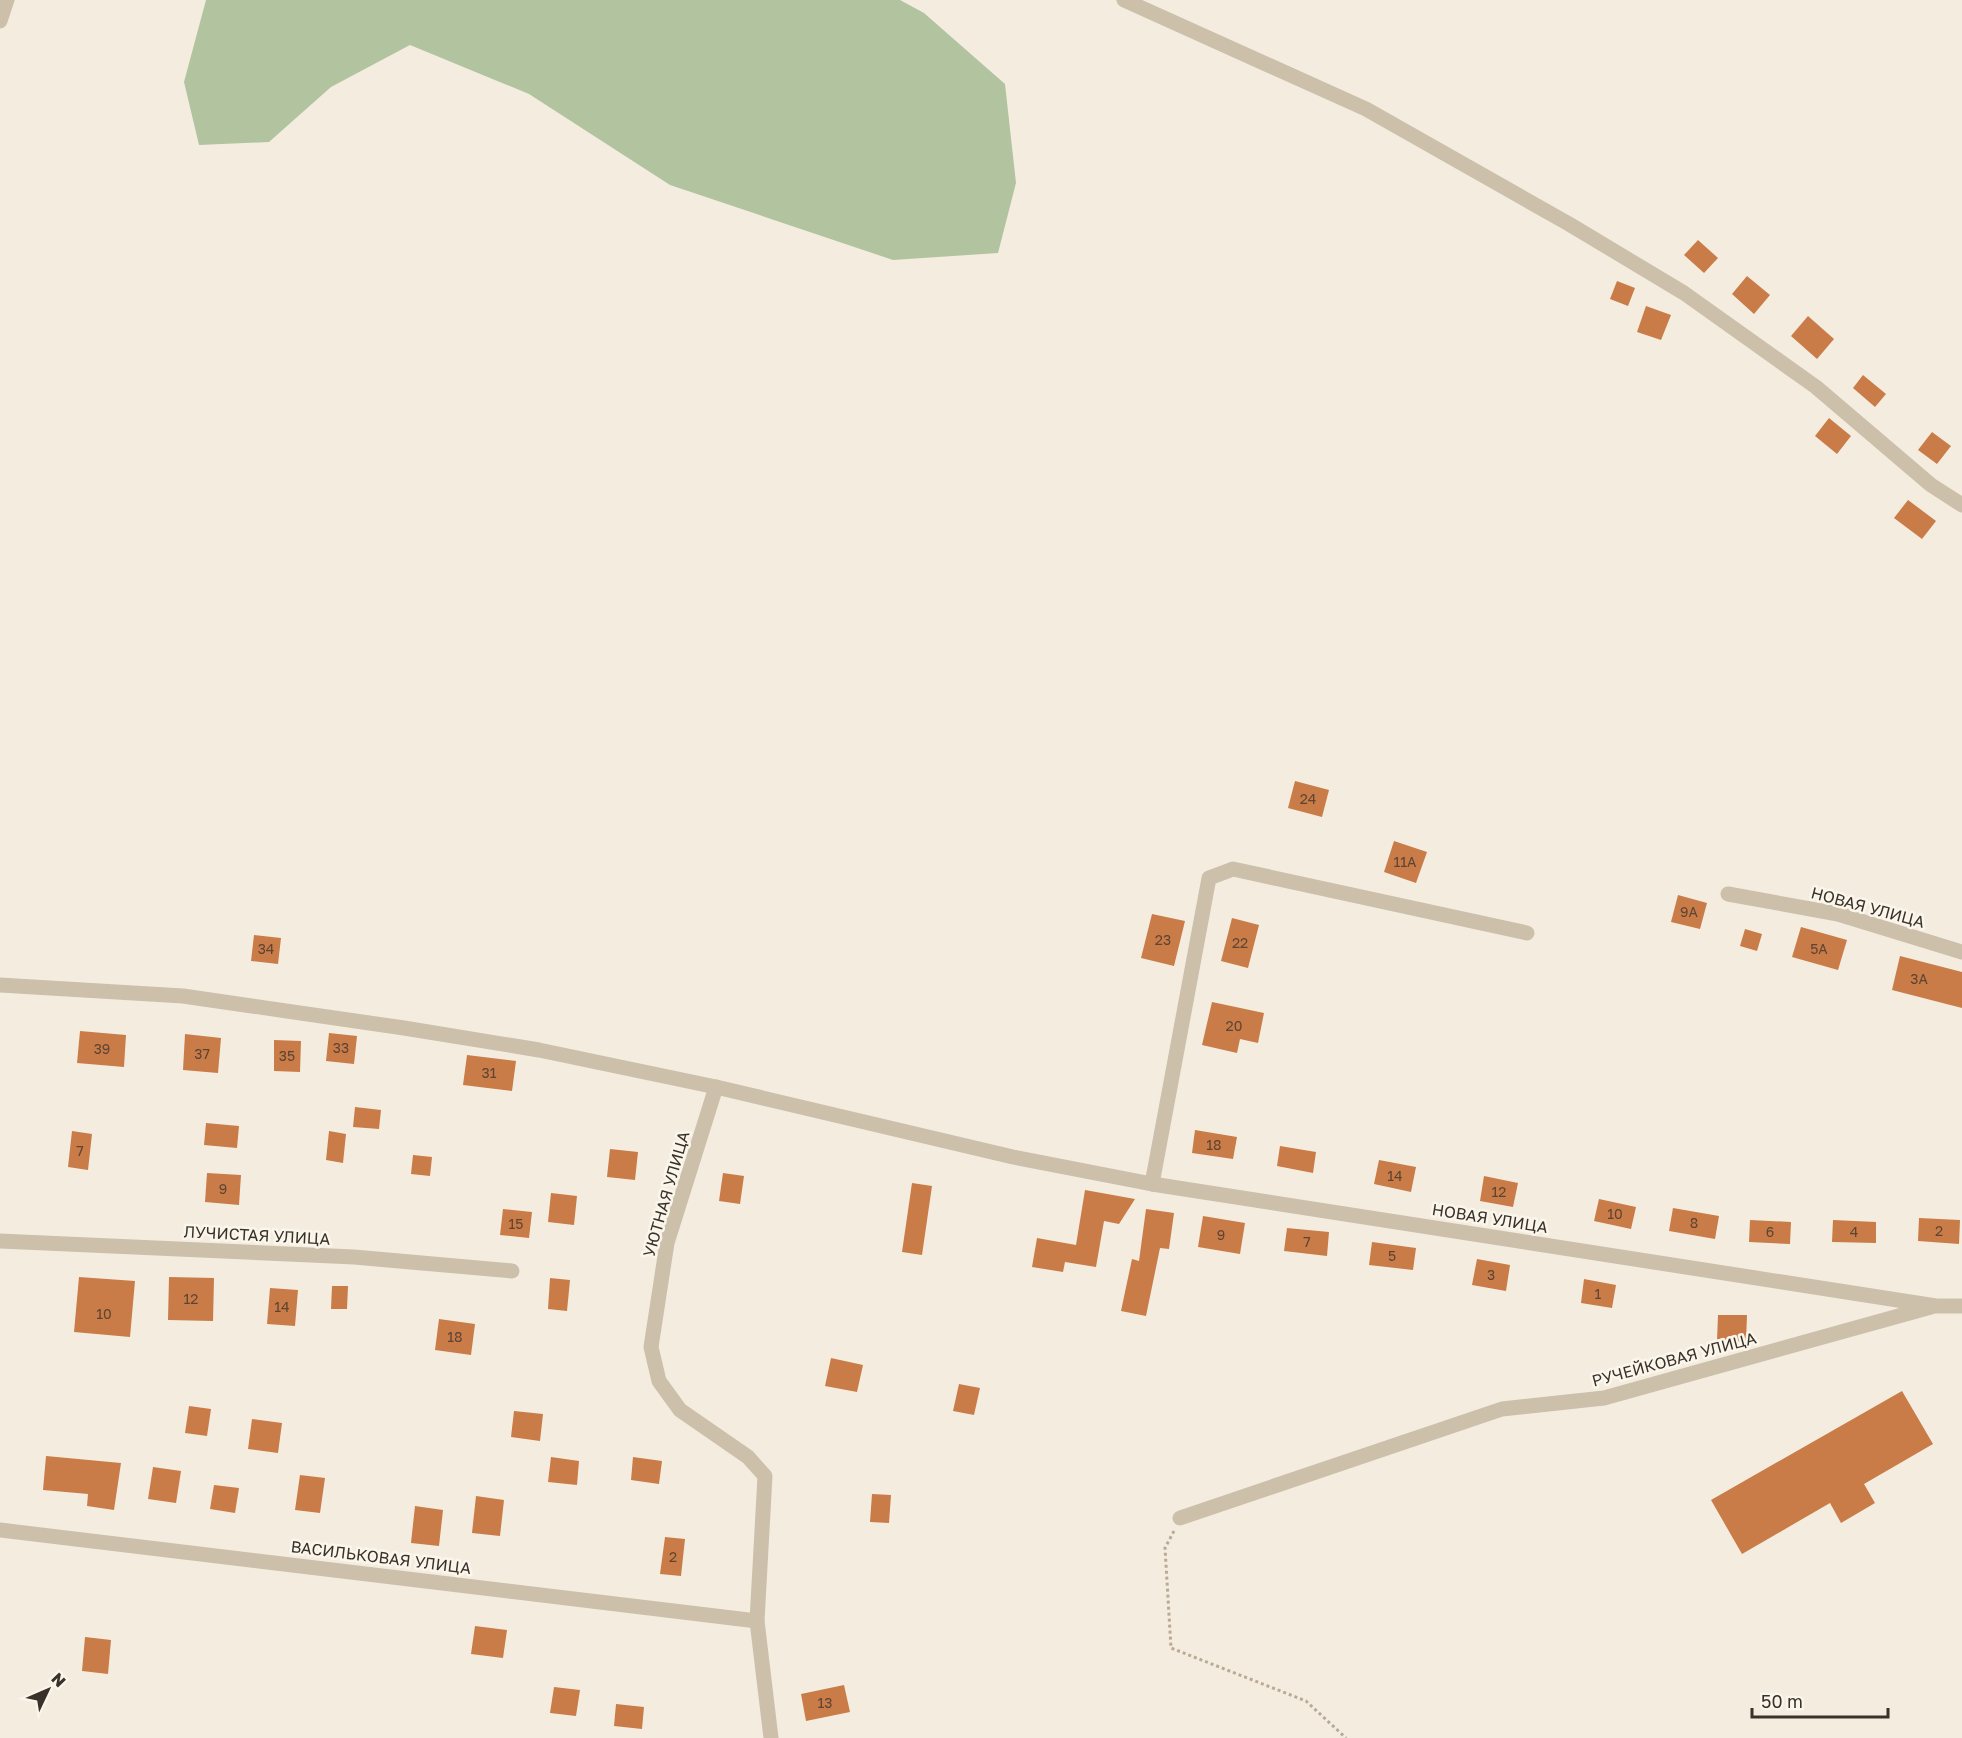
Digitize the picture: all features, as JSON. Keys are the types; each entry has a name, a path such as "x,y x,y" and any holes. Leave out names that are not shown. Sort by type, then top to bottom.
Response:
{"street":[{"path":"0,21 7,0"},
{"path":"1124,0 1366,109 1684,293 1816,387 1931,485 1962,505"},
{"path":"1152,1184 1209,878 1233,869 1527,933"},
{"name":"НОВАЯ УЛИЦА","path":"1728,894 1838,914 1962,952"},
{"name":"НОВАЯ УЛИЦА","path":"0,985 183,996 539,1050 1013,1156 1152,1184 1936,1306 1962,1306"},
{"name":"УЮТНАЯ УЛИЦА","path":"716,1088 668,1243 651,1347 659,1381 680,1410 748,1456 765,1476 757,1620 771,1738"},
{"name":"ЛУЧИСТАЯ УЛИЦА","path":"0,1241 354,1257 512,1271"},
{"name":"РУЧЕЙКОВАЯ УЛИЦА","path":"1180,1518 1502,1409 1604,1398 1936,1306"},
{"name":"ВАСИЛЬКОВАЯ УЛИЦА","path":"0,1530 757,1620"}],"path":[{"path":"1180,1518 1165,1548 1171,1647 1306,1701 1346,1738"}],"green space":[{"path":"206,0 900,0 924,13 1005,84 1016,183 998,253 893,260 670,185 529,94 410,45 331,87 269,142 199,145 184,82"}],"building":[{"path":"1698,240 1718,258 1704,273 1684,255"},
{"path":"1747,276 1770,295 1754,314 1732,294"},
{"path":"1617,281 1635,288 1628,306 1610,299"},
{"path":"1646,306 1671,315 1661,340 1637,332"},
{"path":"1808,316 1834,339 1817,359 1791,336"},
{"path":"1863,375 1886,394 1875,407 1853,388"},
{"path":"1829,418 1851,436 1837,454 1815,436"},
{"path":"1932,432 1951,446 1937,464 1918,450"},
{"path":"1908,500 1936,521 1922,539 1894,518"},
{"path":"1295,781 1329,790 1322,817 1288,808"},
{"path":"1394,841 1427,852 1416,883 1384,872"},
{"path":"1678,895 1707,903 1700,929 1671,922"},
{"path":"1152,914 1185,921 1174,966 1141,958"},
{"path":"1232,918 1259,925 1248,968 1221,961"},
{"path":"1801,927 1847,940 1838,970 1792,957"},
{"path":"1745,929 1762,934 1757,951 1740,946"},
{"path":"254,935 281,938 278,964 251,961"},
{"path":"1900,956 1962,972 1962,1008 1892,990"},
{"path":"1212,1002 1264,1013 1258,1043 1240,1039 1237,1053 1202,1045"},
{"path":"80,1031 126,1035 124,1067 77,1063"},
{"path":"329,1033 357,1036 354,1064 326,1061"},
{"path":"185,1034 221,1038 218,1073 183,1070"},
{"path":"274,1040 301,1041 300,1072 274,1071"},
{"path":"467,1055 516,1061 512,1091 463,1085"},
{"path":"355,1107 381,1110 379,1129 353,1127"},
{"path":"206,1123 239,1126 237,1148 204,1145"},
{"path":"1195,1130 1237,1137 1233,1159 1192,1153"},
{"path":"72,1131 92,1134 88,1170 68,1167"},
{"path":"329,1131 346,1134 343,1163 326,1160"},
{"path":"1280,1146 1316,1152 1313,1173 1277,1166"},
{"path":"610,1149 638,1152 635,1180 607,1177"},
{"path":"413,1155 432,1157 430,1176 411,1174"},
{"path":"1379,1160 1416,1167 1411,1192 1374,1184"},
{"path":"207,1173 241,1175 239,1205 205,1202"},
{"path":"723,1173 744,1176 740,1204 719,1201"},
{"path":"1484,1176 1518,1183 1513,1207 1480,1201"},
{"path":"912,1183 932,1186 922,1255 902,1252"},
{"path":"1085,1190 1135,1199 1119,1224 1104,1221 1096,1267 1065,1262 1063,1272 1032,1267 1037,1238 1076,1245"},
{"path":"551,1193 577,1196 574,1225 548,1222"},
{"path":"1599,1199 1636,1207 1631,1229 1594,1221"},
{"path":"1673,1208 1719,1216 1715,1239 1669,1231"},
{"path":"503,1209 532,1212 529,1238 500,1235"},
{"path":"1146,1209 1174,1213 1169,1249 1160,1248 1146,1316 1121,1311 1132,1259 1139,1261"},
{"path":"1203,1216 1245,1223 1240,1254 1198,1247"},
{"path":"1919,1218 1960,1220 1959,1244 1918,1241"},
{"path":"1750,1220 1791,1222 1790,1244 1749,1242"},
{"path":"1833,1220 1876,1222 1876,1243 1832,1242"},
{"path":"1287,1228 1329,1232 1327,1256 1284,1251"},
{"path":"1372,1242 1416,1248 1413,1270 1369,1265"},
{"path":"1477,1259 1510,1265 1506,1291 1472,1285"},
{"path":"79,1277 135,1281 130,1337 74,1332"},
{"path":"169,1277 214,1278 213,1321 168,1320"},
{"path":"550,1278 570,1280 567,1311 548,1309"},
{"path":"1584,1279 1616,1285 1612,1308 1581,1303"},
{"path":"332,1286 348,1286 347,1309 331,1309"},
{"path":"270,1288 298,1290 295,1326 267,1324"},
{"path":"1718,1315 1747,1315 1746,1342 1717,1341"},
{"path":"439,1319 475,1324 471,1355 435,1350"},
{"path":"831,1358 863,1365 857,1392 825,1386"},
{"path":"959,1384 980,1388 974,1415 953,1411"},
{"path":"1902,1391 1933,1444 1864,1484 1875,1503 1841,1523 1830,1503 1742,1554 1711,1500"},
{"path":"189,1406 211,1409 207,1436 185,1433"},
{"path":"514,1411 543,1414 540,1441 511,1437"},
{"path":"252,1419 282,1423 278,1453 248,1449"},
{"path":"46,1456 121,1463 114,1510 87,1506 88,1494 43,1490"},
{"path":"551,1457 579,1461 577,1485 548,1482"},
{"path":"633,1457 662,1461 659,1484 631,1480"},
{"path":"153,1467 181,1471 176,1503 148,1499"},
{"path":"300,1475 325,1478 320,1513 295,1510"},
{"path":"214,1485 239,1488 235,1513 210,1509"},
{"path":"872,1494 891,1495 889,1523 870,1522"},
{"path":"476,1496 504,1500 500,1536 472,1533"},
{"path":"415,1506 443,1510 439,1546 411,1543"},
{"path":"665,1537 685,1539 681,1576 660,1574"},
{"path":"475,1626 507,1630 503,1658 471,1654"},
{"path":"85,1637 111,1640 108,1674 82,1671"},
{"path":"844,1685 850,1712 806,1721 801,1694"},
{"path":"554,1687 580,1690 576,1716 550,1713"},
{"path":"616,1704 644,1707 642,1729 614,1726"}]}
